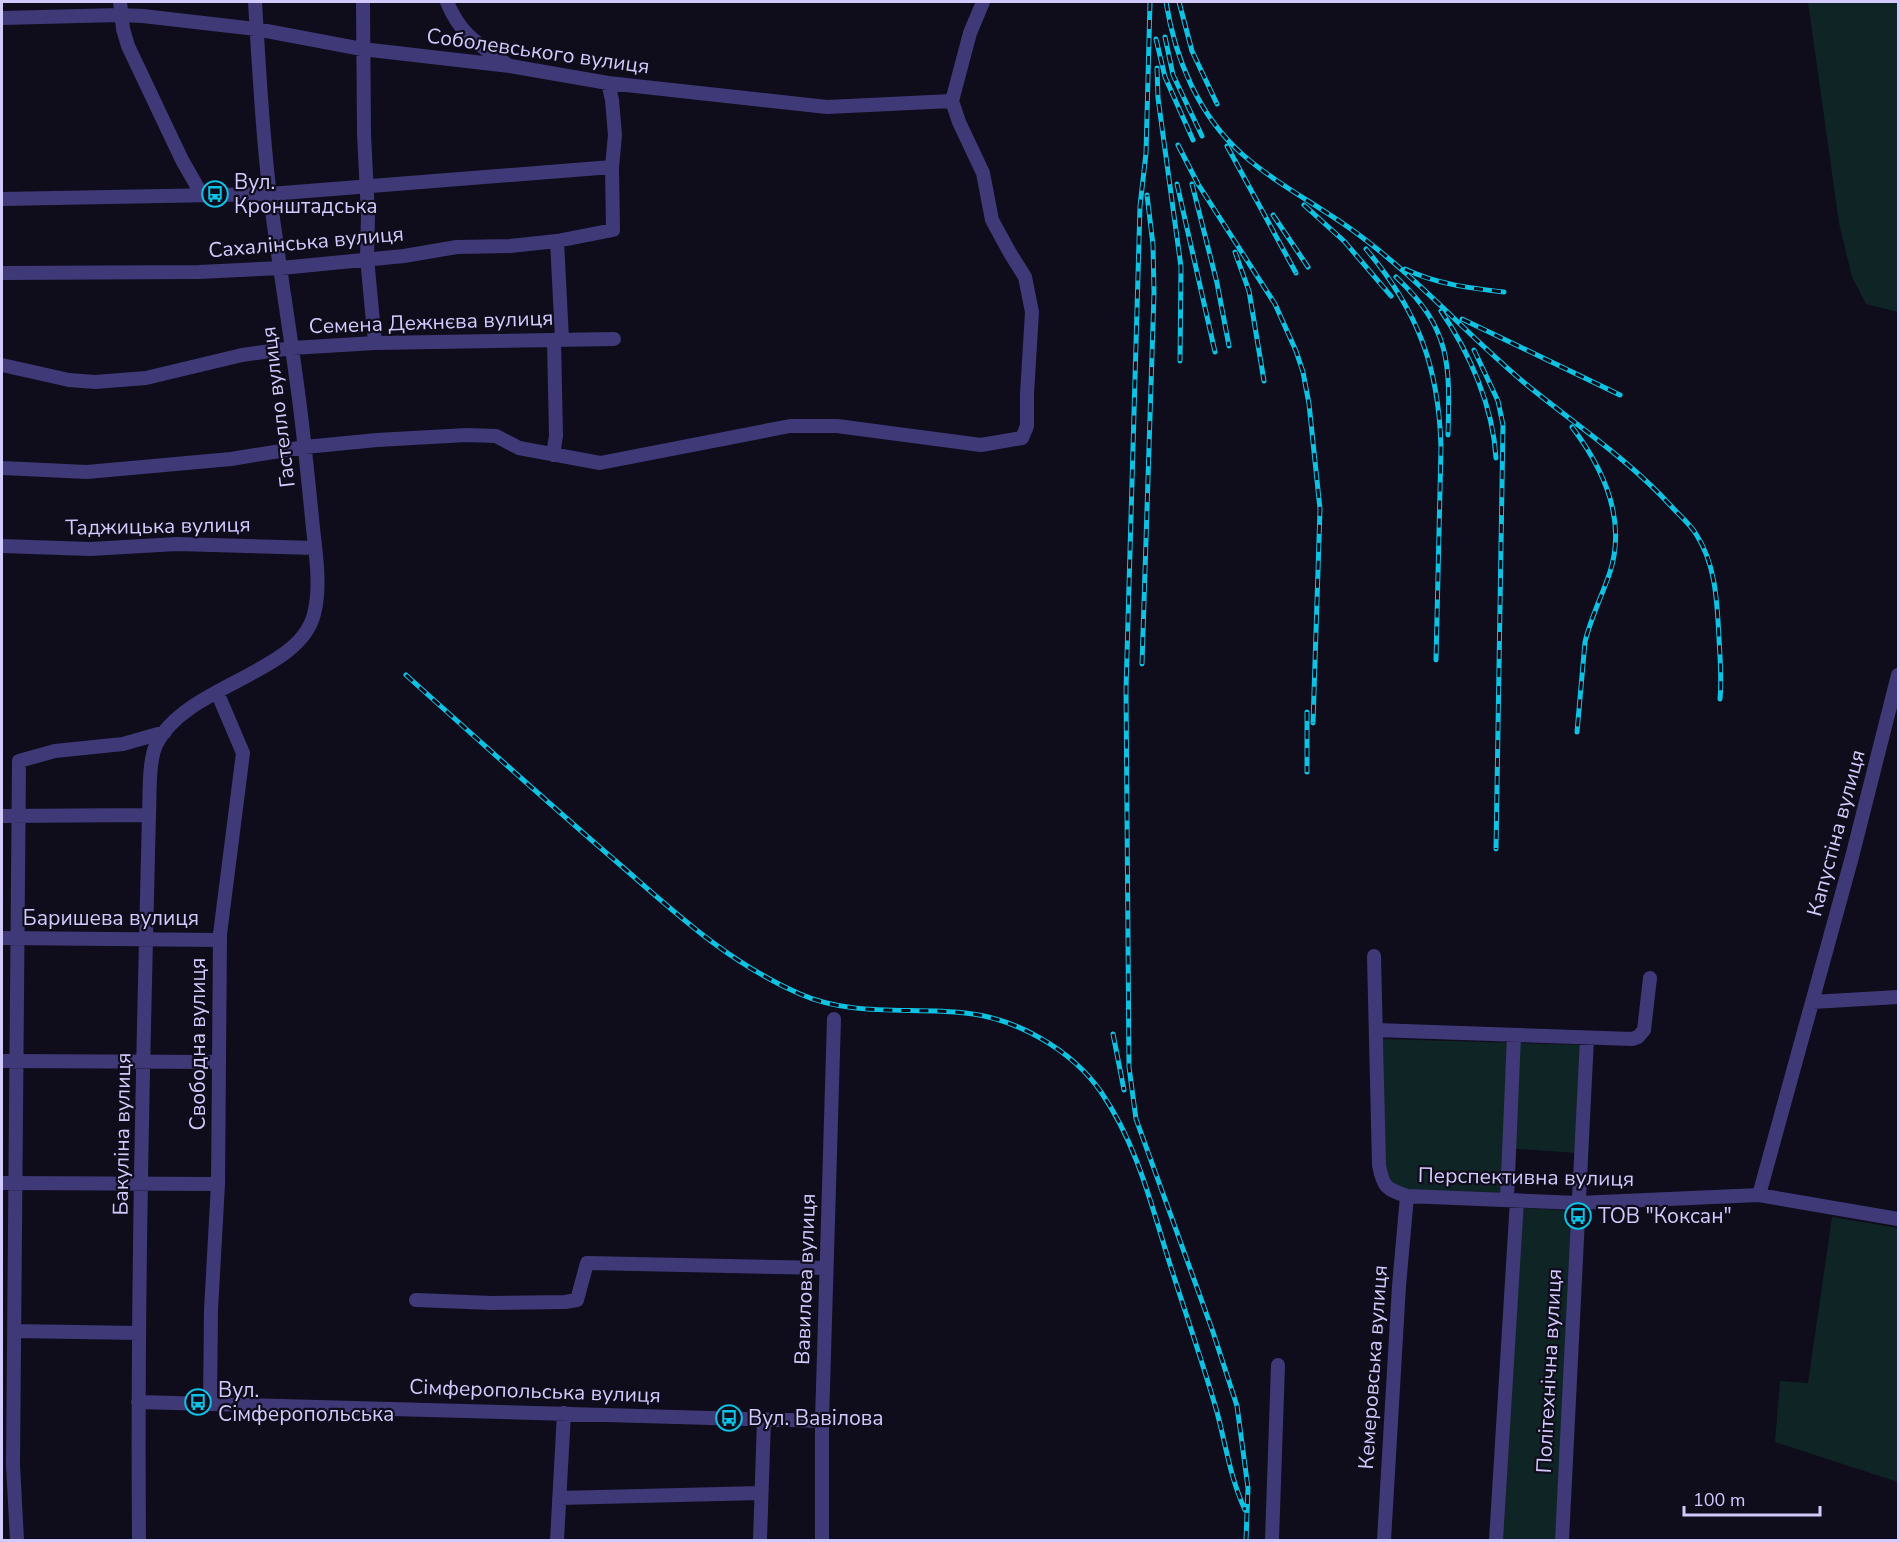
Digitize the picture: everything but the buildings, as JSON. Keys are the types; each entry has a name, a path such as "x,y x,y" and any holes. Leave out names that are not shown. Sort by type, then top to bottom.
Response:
{"street":[{"name":"Гастелло вулиця","path":"165,732 175,719 291,649 306,634 314,615 317,592 305,447 270,194 255,2"},
{"path":"363,2 367,258 375,343"},
{"path":"447,2 465,34 510,66"},
{"path":"2,468 87,472 231,459 305,447 377,440 468,435 496,436 519,448 600,463 790,426 837,426 981,445 1022,438 1027,426 1032,312 1025,277 992,220 983,172 959,122 952,101 970,33 983,2"},
{"name":"Соболевського вулиця","path":"2,18 120,8 256,29 362,49 510,66 608,82 827,107 952,101"},
{"path":"120,8 128,46 182,160 202,195"},
{"path":"455,59 464,54 465,34"},
{"path":"2,199 270,194 612,167 615,135 608,82"},
{"name":"Сахалінська вулиця","path":"2,273 199,272 404,256 457,247 510,246 557,241 613,230 612,167"},
{"path":"553,455 556,436 558,340 557,241"},
{"name":"Семена Дежнєва вулиця","path":"2,365 69,380 95,382 146,378 242,355 292,348 375,343 614,339"},
{"name":"Таджицька вулиця","path":"2,546 90,549 177,544 315,548"},
{"name":"Капустіна вулиця","path":"1759,1195 1852,857 1899,675"},
{"name":"Свободна вулиця","path":"210,1403 211,1310 218,1184 220,940 243,753 217,692"},
{"path":"17,1540 13,1465 14,1331 8,1183 17,1061 19,761 55,751 123,744 165,732"},
{"name":"Бакуліна вулиця","path":"139,1540 138,1402 149,815 152,760 156,744 165,732"},
{"path":"2,816 149,815"},
{"name":"Баришева вулиця","path":"2,938 220,940"},
{"name":"Перспективна вулиця","path":"1374,956 1379,1165 1385,1186 1391,1191 1407,1196 1578,1203 1759,1195 1899,1219"},
{"path":"1376,1030 1632,1040 1644,1030 1650,978"},
{"path":"1812,1002 1899,997"},
{"name":"Вавилова вулиця","path":"822,1540 822,1421 834,1020"},
{"path":"1496,1540 1512,1200 1514,1036"},
{"name":"Політехнічна вулиця","path":"1562,1540 1587,1038"},
{"path":"2,1061 219,1062"},
{"path":"8,1183 218,1184"},
{"name":"Кемеровська вулиця","path":"1383,1540 1407,1196"},
{"path":"416,1300 492,1303 578,1300 586,1263 826,1268"},
{"path":"14,1331 139,1333"},
{"path":"1272,1540 1278,1365"},
{"name":"Сімферопольська вулиця","path":"138,1402 822,1421"},
{"path":"557,1540 564,1413"},
{"path":"760,1540 764,1419"},
{"path":"559,1498 761,1493"}],"green space":[{"path":"1808,2 1898,2 1898,312 1866,304 1852,277 1839,223"},
{"path":"1383,1039 1581,1045 1576,1153 1505,1148 1502,1194 1407,1190 1392,1183 1385,1167"},
{"path":"1522,1208 1574,1211 1555,1540 1501,1540"},
{"path":"1832,1217 1898,1228 1898,1482 1775,1442 1780,1381 1808,1383"}],"railway":[{"path":"1150,2 1146,153 1140,206 1126,689 1129,1067 1136,1119 1213,1332 1237,1406 1248,1488 1246,1540"},
{"path":"1166,2 1182,64 1201,104 1226,139 1269,175 1378,249 1527,385 1637,473 1691,527 1703,546 1712,571 1717,611 1720,699"},
{"path":"1179,2 1192,51 1217,104"},
{"path":"1165,37 1173,75 1202,136"},
{"path":"1156,39 1165,77 1193,140"},
{"path":"1157,68 1158,98 1181,267 1180,361"},
{"path":"1178,145 1198,184 1275,304 1303,372 1309,404 1320,509 1313,723"},
{"path":"1227,146 1296,273"},
{"path":"1177,184 1215,352"},
{"path":"1192,184 1217,283 1229,346"},
{"path":"1142,664 1154,293 1153,245 1147,195"},
{"path":"1304,205 1344,241 1391,296"},
{"path":"1273,215 1308,267"},
{"path":"1366,249 1384,272 1412,318 1422,341 1436,391 1441,448 1436,660"},
{"path":"1235,252 1249,291 1264,381"},
{"path":"1405,269 1441,282 1504,292"},
{"path":"1396,277 1428,314 1443,348 1447,367 1448,435"},
{"path":"1441,311 1452,327 1478,381 1490,419 1496,458"},
{"path":"1462,319 1620,395"},
{"path":"1474,350 1498,401 1503,425 1496,849"},
{"path":"1572,427 1602,477 1614,514 1616,533 1615,552 1610,572 1585,642 1577,732"},
{"path":"406,675 661,900 704,936 749,967 800,994 840,1006 881,1010 944,1011 984,1016 1023,1029 1059,1050 1075,1063 1101,1092 1113,1111 1141,1172 1217,1412 1232,1473 1245,1510"},
{"path":"1307,712 1307,772"},
{"path":"1113,1034 1124,1090"}],"place":[{"name":"Вул. Кронштадська","path":"215,194"},
{"name":"ТОВ \"Коксан\"","path":"1578,1216"},
{"name":"Вул. Сімферопольська","path":"198,1402"},
{"name":"Вул. Вавілова","path":"729,1418"}]}
